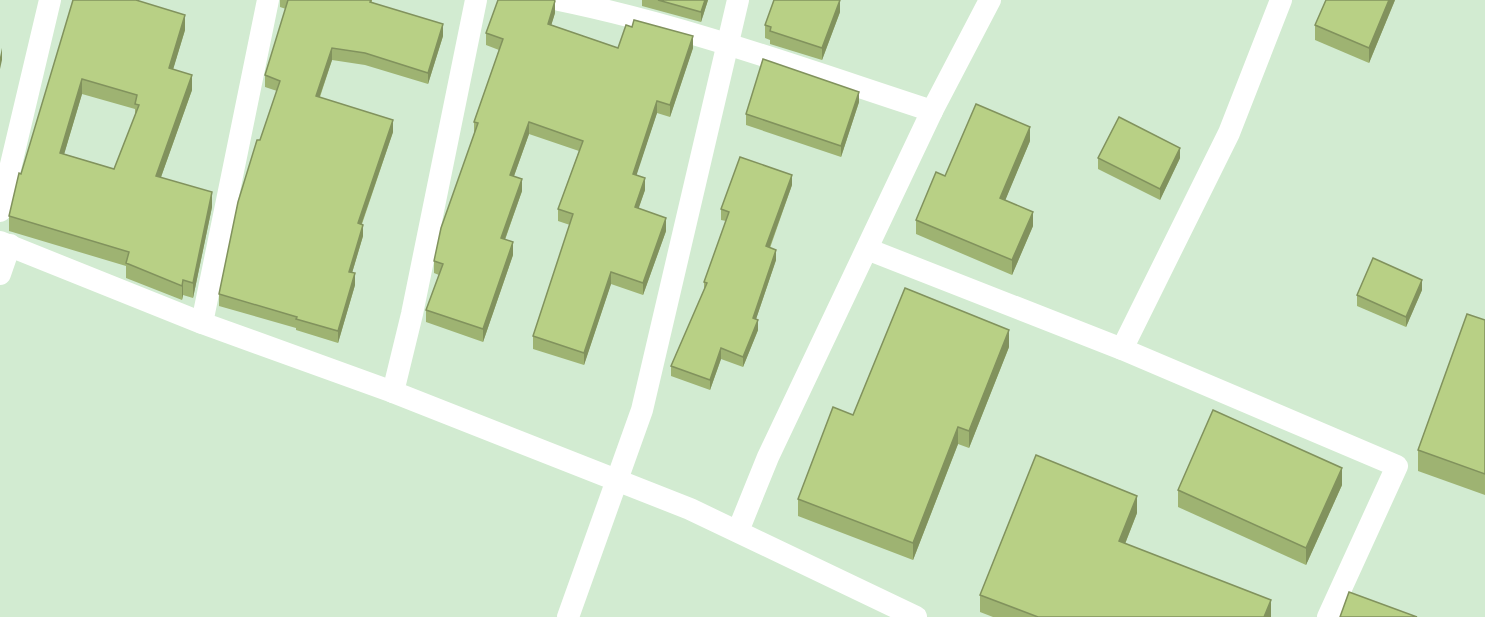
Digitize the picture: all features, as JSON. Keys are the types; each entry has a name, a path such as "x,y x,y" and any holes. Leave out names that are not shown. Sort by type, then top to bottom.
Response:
{"street":[{"path":"0,211 50,0"},
{"path":"202,323 268,0"},
{"path":"393,392 412,314 476,0"},
{"path":"559,0 597,8 727,45 932,111"},
{"path":"568,617 642,410 738,0"},
{"path":"738,531 768,457 932,111 990,0"},
{"path":"1122,349 1229,133 1281,0"},
{"path":"0,274 5,243 202,323 393,392 617,481 738,531 915,617"},
{"path":"867,249 1122,349 1397,466 1328,617"}],"building":[{"path":"73,0 136,0 185,15 169,68 192,75 156,176 212,192 193,283 183,280 182,286 126,263 129,252 9,216 19,173 21,174","holes":["82,79 137,95 135,104 139,105 114,169 60,153"]},
{"path":"288,0 371,0 370,2 443,24 428,73 365,53 332,48 316,96 393,120 358,223 363,225 349,272 355,273 338,331 219,294 238,202 257,140 260,140 280,81 265,75"},
{"path":"498,0 554,0 548,24 618,48 626,25 632,27 634,20 693,36 670,105 657,101 633,174 645,178 635,207 666,218 643,283 611,272 584,353 533,336 573,214 558,209 583,141 529,122 510,175 522,179 501,238 513,242 483,329 426,310 443,264 434,261 441,228 478,123 474,122 503,39 486,33"},
{"path":"658,0 705,0 701,12"},
{"path":"774,0 840,0 822,48 770,31 771,27 765,25"},
{"path":"1326,0 1389,0 1369,48 1315,25"},
{"path":"763,59 859,92 841,146 746,114"},
{"path":"976,104 1030,127 1000,198 1033,212 1012,260 916,220 936,172 945,176"},
{"path":"1119,117 1180,148 1160,189 1098,158"},
{"path":"740,157 792,175 766,246 776,250 753,318 758,320 743,357 721,348 710,380 671,366 707,283 704,282 729,212 721,209"},
{"path":"1373,258 1422,280 1406,317 1357,295"},
{"path":"905,288 1009,330 969,431 958,427 913,543 798,499 833,407 853,415"},
{"path":"1467,314 1485,320 1485,474 1418,450"},
{"path":"1213,410 1342,468 1306,548 1178,490"},
{"path":"1036,455 1137,496 1119,541 1271,600 1264,617 1038,617 980,595"},
{"path":"1349,592 1417,617 1340,617"}]}
